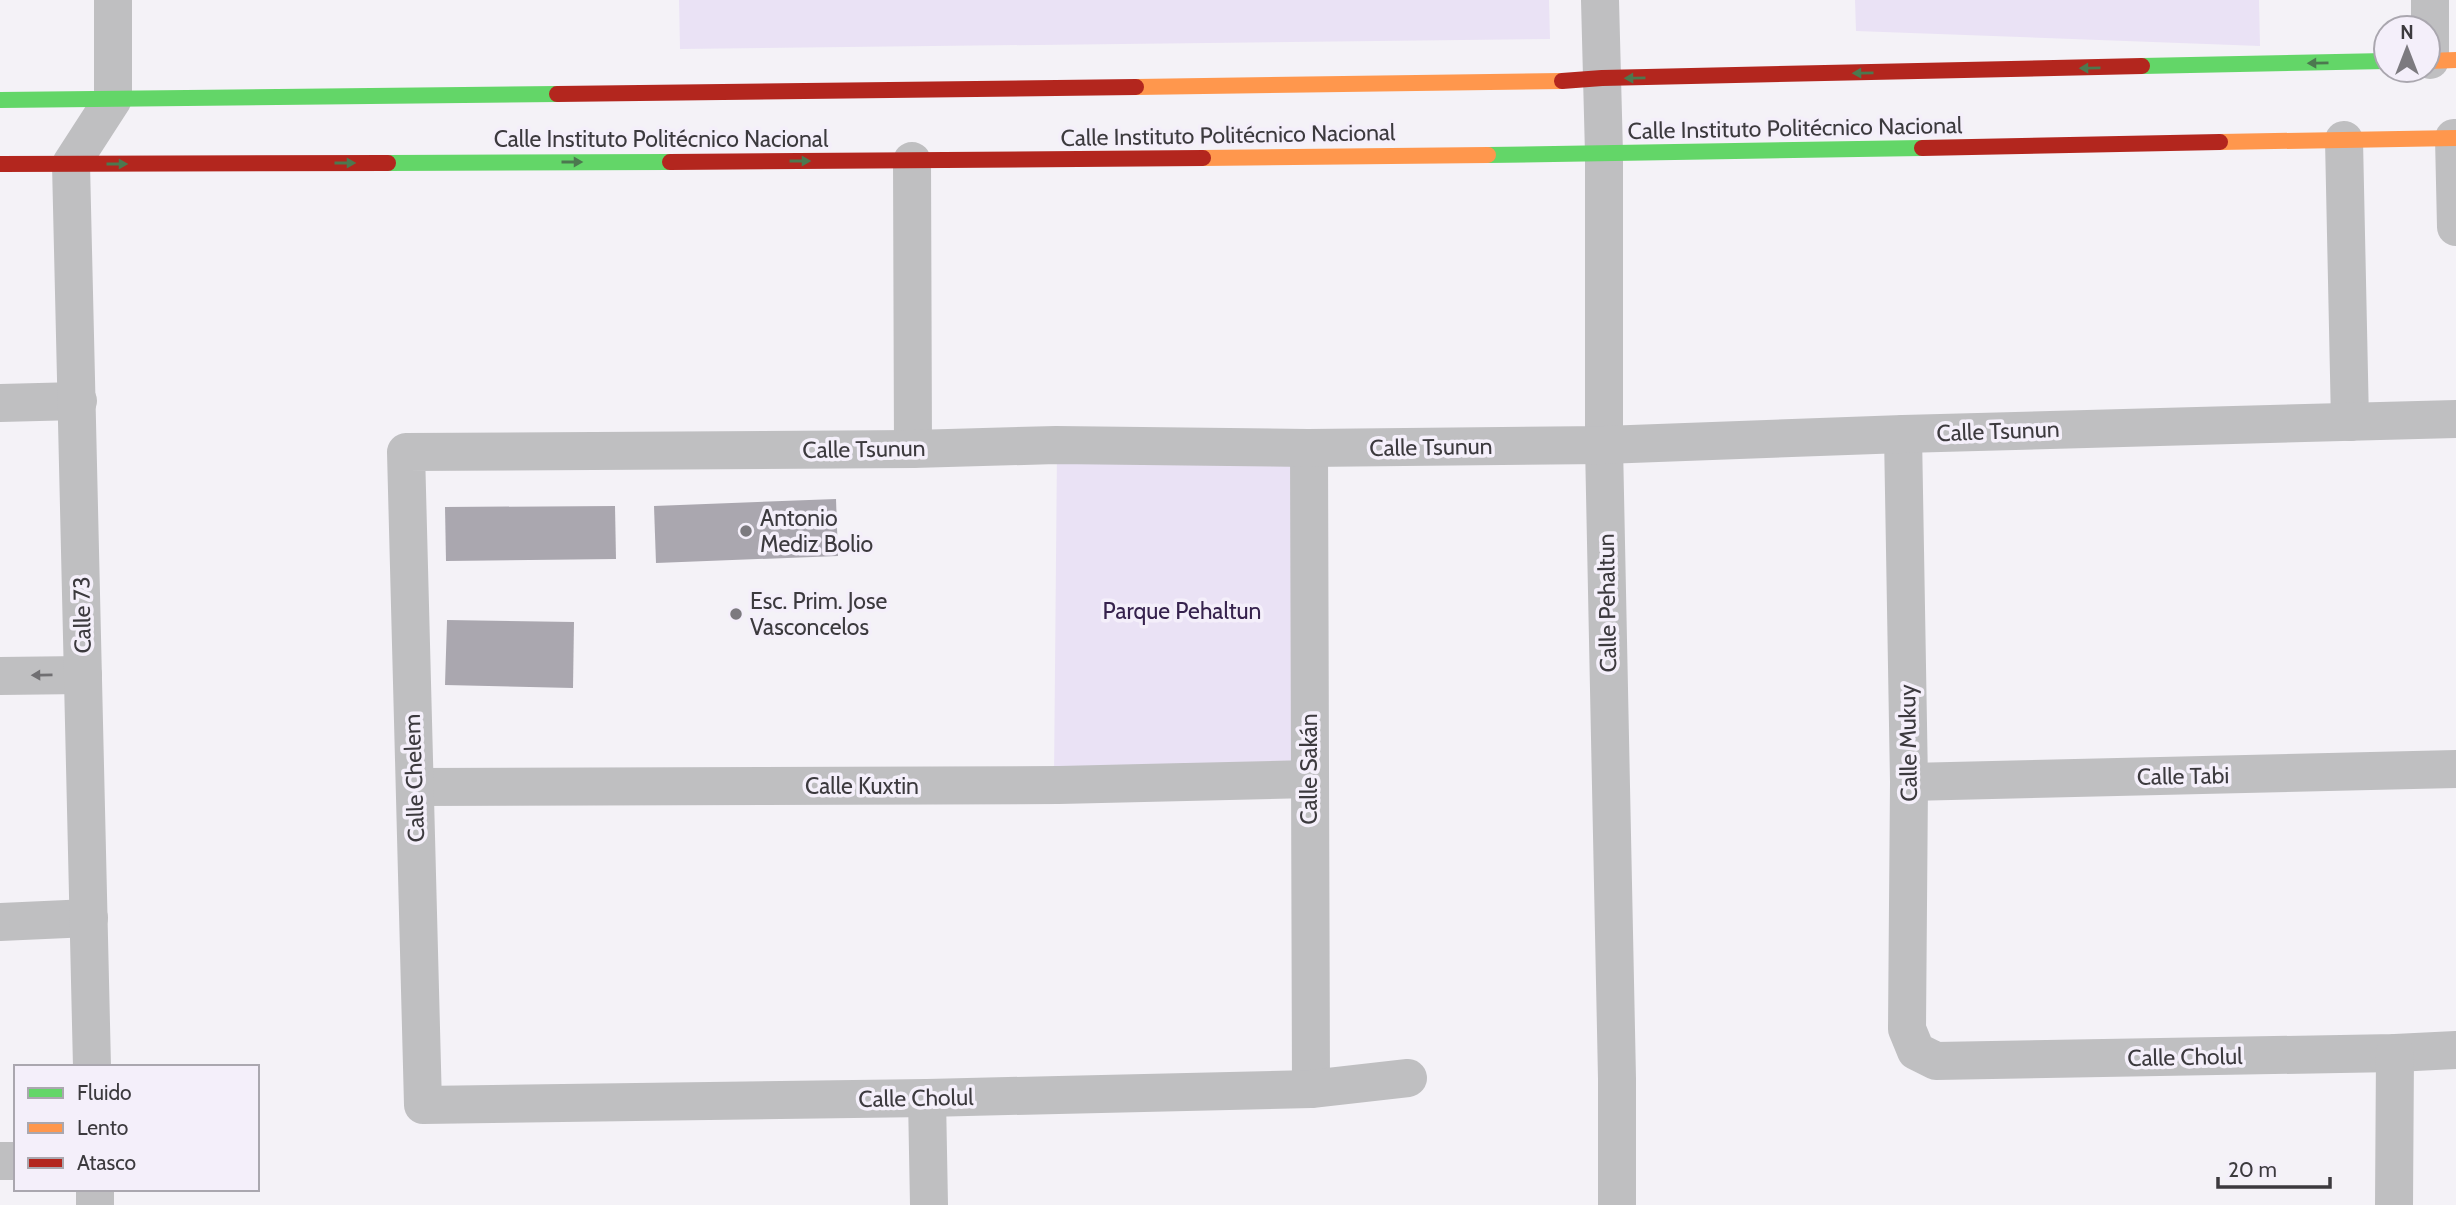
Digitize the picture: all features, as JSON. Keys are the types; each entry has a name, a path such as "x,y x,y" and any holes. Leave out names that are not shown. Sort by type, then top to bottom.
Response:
{"street":[{"path":"71,164 113,99 113,0"},
{"name":"Calle Pehaltun","path":"1600,0 1604,155 1604,445 1617,1065 1617,1205"},
{"name":"Calle Instituto Politécnico Nacional","path":"0,100 1544,83 1602,78 2372,61"},
{"path":"2455,138 2456,227"},
{"name":"Calle Instituto Politécnico Nacional","path":"0,164 912,161 1604,155 2455,138"},
{"path":"2344,140 2350,422"},
{"path":"912,161 913,449"},
{"name":"Calle 73","path":"71,164 92,1065"},
{"path":"0,403 78,401"},
{"name":"Calle Tsunun","path":"406,452 913,449 1056,445 1310,448 1604,445 2456,419"},
{"name":"Calle Mukuy","path":"1903,434 1909,782 1907,1028 1916,1051"},
{"name":"Calle Sakán","path":"1310,448 1311,1089"},
{"name":"Calle Chelem","path":"406,452 423,1105"},
{"path":"0,676 83,675"},
{"name":"Calle Tabi","path":"1909,782 2456,769"},
{"name":"Calle Kuxtin","path":"415,787 1045,785 1309,779"},
{"path":"0,922 89,918"},
{"name":"Calle Cholul","path":"1916,1051 1936,1061 2456,1050"},
{"path":"2394,1205 2395,1053"},
{"name":"Calle Cholul","path":"423,1105 1311,1089 1408,1078"},
{"path":"927,1098 929,1205"}],"green space":[{"path":"679,0 1549,0 1550,39 680,49"},
{"path":"1855,0 2259,0 2260,46 1856,31"},
{"name":"Parque Pehaltun","path":"1308,448 1307,772 1054,778 1057,449"}],"building":[{"name":"Antonio Mediz Bolio","path":"836,499 838,556 656,563 654,506"},
{"path":"615,506 616,559 446,561 445,507"},
{"path":"447,620 574,622 573,688 445,685"}],"traffic: fast":[{"path":"2142,66 2372,61"},
{"path":"0,100 557,94"},
{"path":"1488,155 1922,148"},
{"path":"388,163 670,162"}],"traffic: slow":[{"path":"2442,60 2456,60"},
{"path":"1136,87 1562,81"},
{"path":"2220,142 2456,138"},
{"path":"1203,158 1488,155"}],"traffic: jam":[{"path":"1562,81 2142,66"},
{"path":"557,94 1136,87"},
{"path":"1922,148 2220,142"},
{"path":"670,162 1203,158"},
{"path":"0,164 388,163"}],"place":[{"name":"Antonio Mediz Bolio","path":"746,531"},
{"name":"Esc. Prim. Jose Vasconcelos","path":"736,614"}]}
